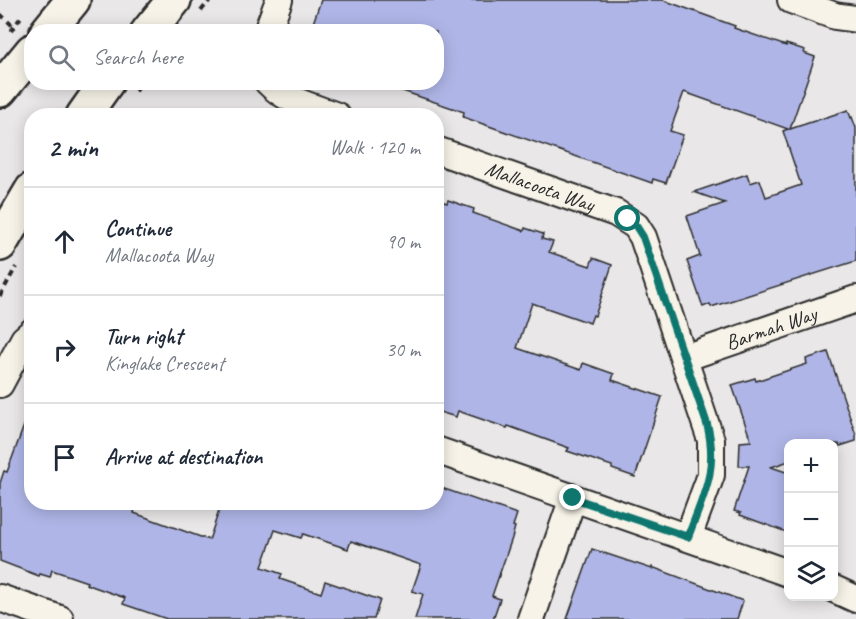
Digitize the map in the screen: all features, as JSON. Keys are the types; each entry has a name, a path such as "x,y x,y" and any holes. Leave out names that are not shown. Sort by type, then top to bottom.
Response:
{"main road":[{"path":"37,20 73,0"},
{"path":"154,24 174,0"},
{"path":"0,90 17,38"},
{"path":"88,108 101,90"},
{"path":"0,244 24,204"}],"street":[{"path":"270,24 279,0"},
{"path":"791,0 835,16 856,19"},
{"path":"277,90 294,100 316,108"},
{"name":"Mallacoota Way","path":"444,153 616,213 636,226 643,237 707,424 713,456 711,475 688,537"},
{"name":"Barmah Way","path":"684,358 856,299"},
{"path":"0,384 24,339"},
{"path":"444,453 784,571"},
{"path":"531,619 573,498"},
{"path":"838,591 856,599"},
{"path":"0,598 60,619"}],"path":[{"path":"0,14 17,38"}],"building":[{"path":"321,0 663,0 735,26 734,28 786,46 786,44 805,50 804,53 815,57 790,129 848,110 852,117 856,128 856,261 711,307 710,304 703,307 687,261 700,256 687,216 725,203 694,192 747,174 750,183 760,180 766,197 801,185 783,131 788,129 684,92 670,131 683,135 666,183 653,179 652,183 463,117 464,112 400,90 444,90 444,24 313,24"},
{"path":"448,200 474,209 473,213 524,231 525,228 543,234 542,239 553,242 549,252 590,266 593,258 612,265 595,316 593,315 590,323 532,303 517,348 581,370 583,363 614,374 612,380 662,397 635,477 612,469 612,466 567,451 569,448 508,426 507,428 458,411 456,417 444,413 444,202 447,203"},
{"path":"828,352 856,435 856,441 840,446 838,439 784,439 784,463 771,467 784,471 784,531 734,511 749,466 739,466 740,442 751,441 732,385 755,378 756,381 807,364 806,359"},
{"path":"24,426 24,510 135,510 134,513 209,540 219,510 444,510 444,489 517,514 512,538 492,596 500,599 493,619 415,619 423,594 412,591 421,565 351,541 348,549 303,534 301,538 275,530 262,567 282,574 280,579 321,593 325,581 380,600 374,619 167,619 123,604 125,598 86,584 87,582 52,570 50,577 40,574 39,576 0,561 0,483 4,471 7,472"},
{"path":"592,549 652,569 652,567 743,601 737,619 567,619"}],"route":[{"path":"573,498 688,537 711,475 713,456 707,424 643,237 628,219"}]}
